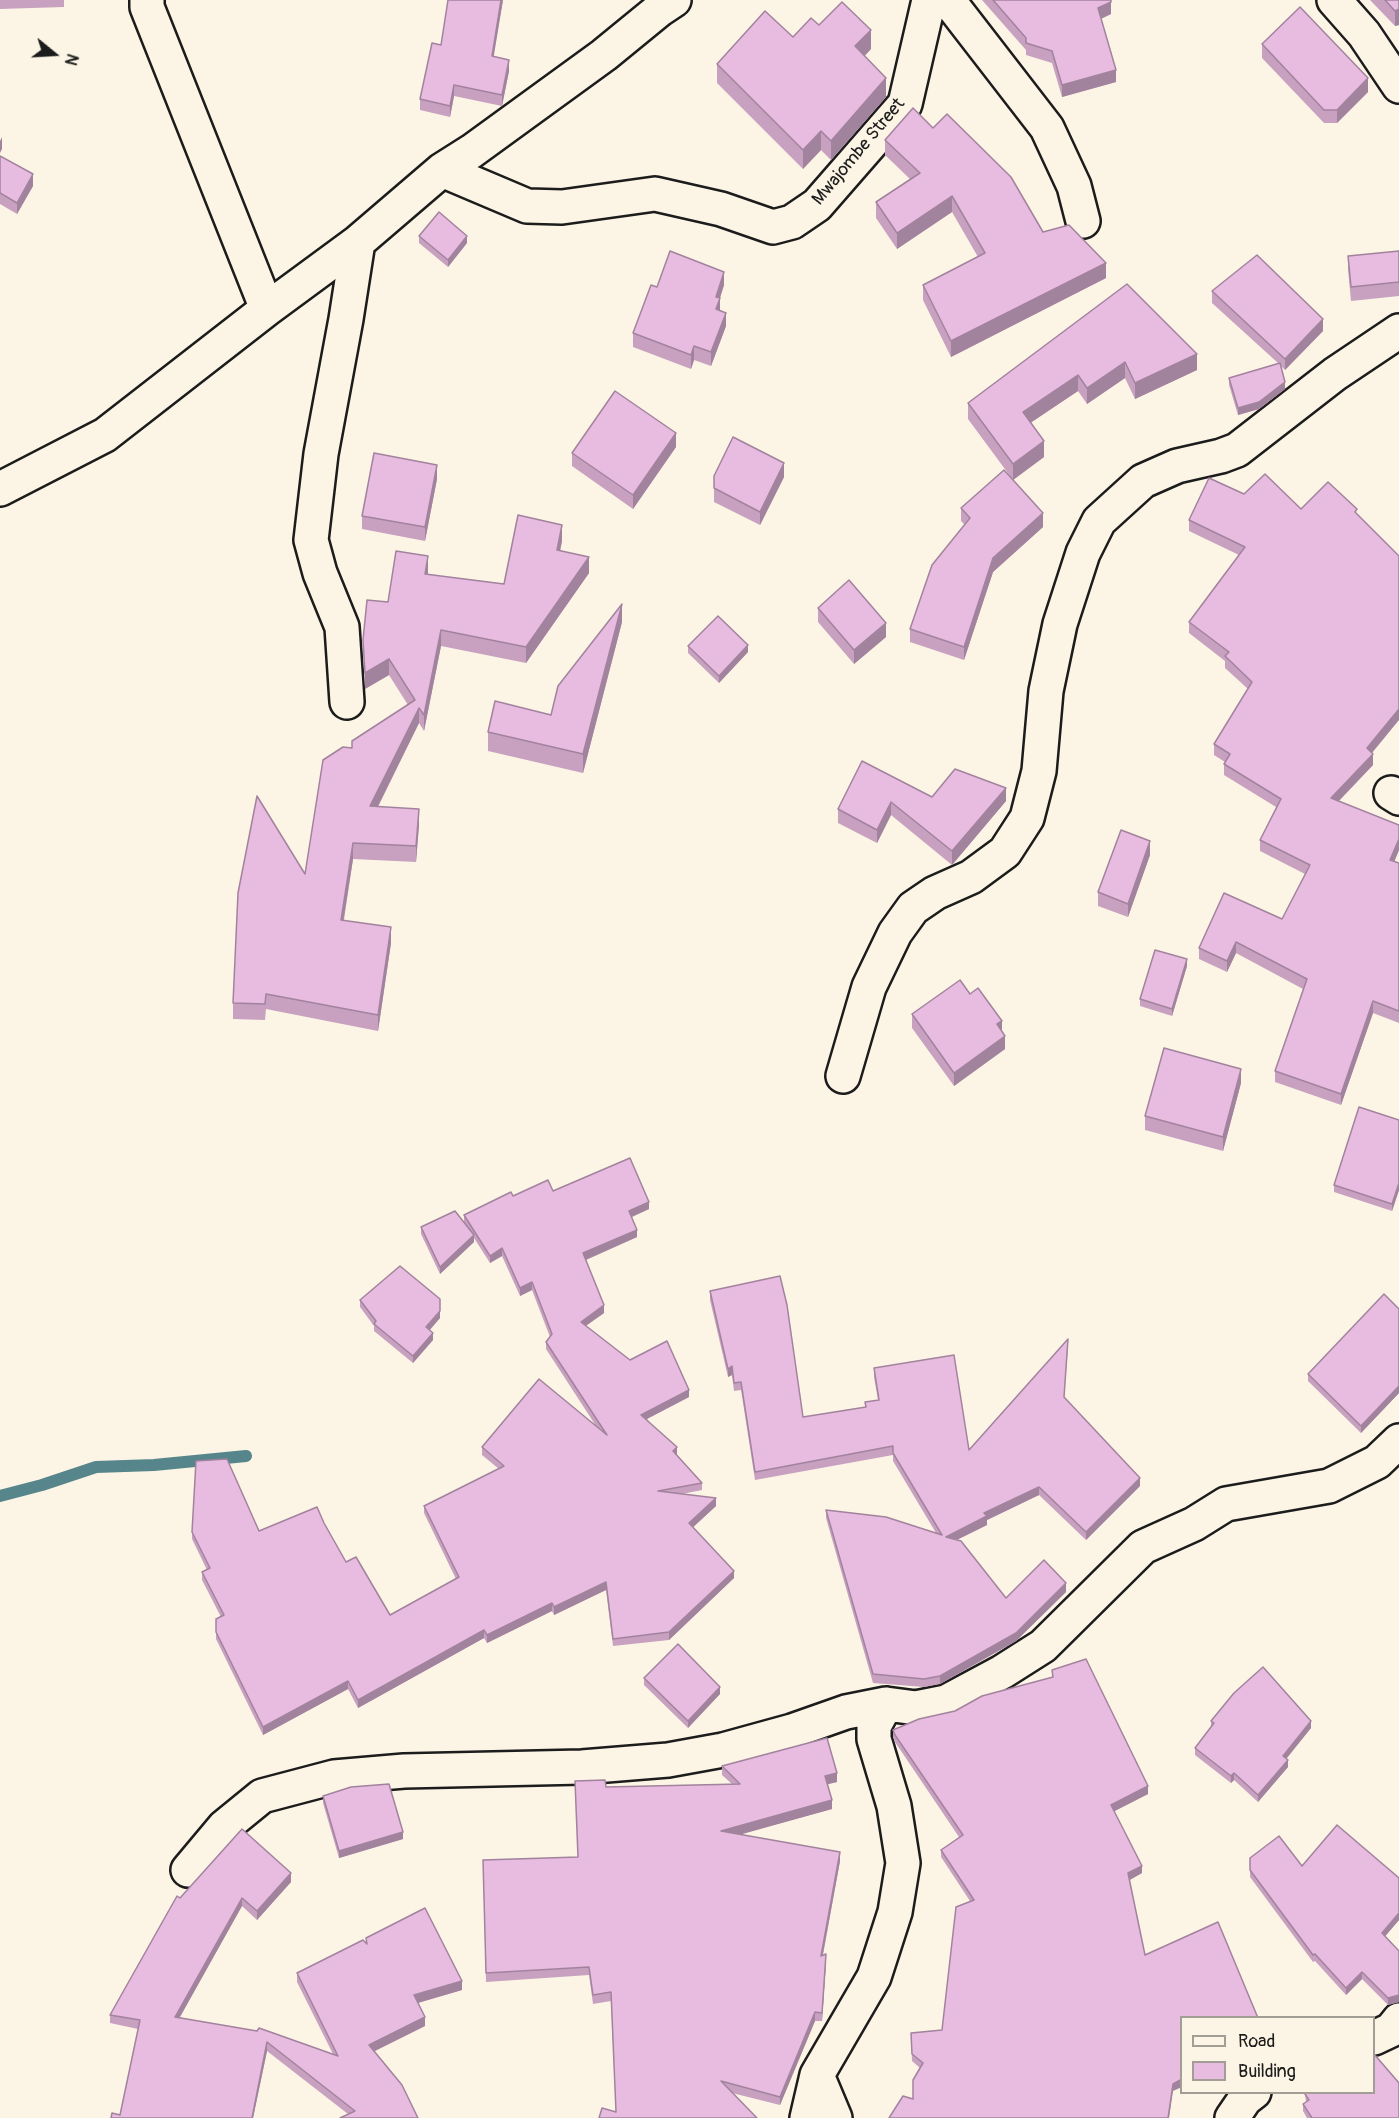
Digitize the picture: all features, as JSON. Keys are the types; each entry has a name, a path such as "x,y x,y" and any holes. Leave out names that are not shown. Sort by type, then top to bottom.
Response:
{"street":[{"path":"147,0 147,7 267,309"},
{"path":"0,489 105,435 267,309 358,242 442,170 604,56 674,0"},
{"name":"Mwajombe Street","path":"442,170 527,206 562,207 655,194 721,209 773,227 792,222 818,205 905,104 929,0"},
{"path":"948,0 1047,128 1074,186 1083,221"},
{"path":"1334,0 1364,34 1399,86"},
{"path":"347,702 342,627 320,573 311,540 321,454 358,242"},
{"path":"843,1076 868,987 895,933 913,908 935,893 971,878 1005,852 1027,818 1039,771 1046,691 1060,624 1083,553 1100,521 1143,481 1177,466 1237,450 1335,374 1399,331"},
{"path":"188,1870 224,1827 262,1796 334,1777 383,1772 572,1767 668,1760 723,1750 792,1731 846,1712 886,1704 916,1708 946,1702 1002,1672 1043,1646 1143,1547 1194,1524 1226,1504 1329,1486 1392,1461"},
{"path":"807,2118 817,2075 874,1977 897,1901 903,1863 894,1806 874,1739 874,1726 886,1704"},
{"path":"1375,2038 1391,2030 1399,2020"},
{"path":"817,2075 835,2118"},
{"path":"1232,2118 1245,2099 1251,2094"}],"building":[{"path":"448,0 501,0 492,56 509,60 502,95 454,85 450,106 420,99 432,43 441,45"},
{"path":"993,0 1111,0 1098,8 1116,70 1062,85 1052,51 1026,43 1026,38"},
{"path":"1385,0 1399,0 1399,9 1395,11"},
{"path":"842,2 871,30 855,46 886,78 831,141 821,131 803,150 717,64 765,11 793,37 811,18 819,25"},
{"path":"1300,7 1368,78 1337,110 1324,110 1262,44"},
{"path":"913,108 933,128 947,114 1011,177 1043,232 1069,225 1106,263 951,341 923,285 985,253 952,196 897,233 876,202 920,173 885,140"},
{"path":"0,156 33,174 17,203 0,193"},
{"path":"439,212 467,236 448,260 419,236"},
{"path":"670,251 724,272 716,297 720,298 716,309 726,313 711,352 694,346 691,355 633,333 651,285 657,287"},
{"path":"1399,251 1399,282 1351,287 1348,256"},
{"path":"1257,255 1323,319 1285,359 1212,291"},
{"path":"1127,284 1197,354 1135,383 1125,362 1087,388 1078,375 1023,412 1044,441 1013,464 968,403"},
{"path":"1280,363 1285,382 1259,402 1238,408 1229,378"},
{"path":"615,391 676,433 633,495 572,453"},
{"path":"733,437 784,463 760,512 714,488 714,476"},
{"path":"374,453 437,465 425,527 362,516"},
{"path":"1004,470 1043,513 993,558 964,647 910,629 932,565 970,518 961,508"},
{"path":"1265,474 1301,509 1328,482 1357,509 1355,512 1399,556 1399,709 1367,748 1373,754 1331,798 1399,825 1399,839 1390,860 1399,863 1399,1011 1373,1001 1341,1094 1275,1071 1307,979 1236,942 1227,961 1199,948 1224,893 1282,919 1310,865 1260,840 1281,799 1224,764 1230,754 1214,744 1252,682 1225,656 1229,652 1189,622 1245,547 1189,520 1209,478 1244,494"},
{"path":"518,515 562,525 557,550 589,557 526,647 441,630 424,715 419,708 370,806 419,809 416,846 353,843 341,920 391,927 378,1015 266,994 265,1004 233,1003 238,893 257,796 305,874 323,760 343,747 352,748 352,741 415,700 389,659 365,673 363,640 367,600 388,602 396,551 428,556 425,574 504,584"},
{"path":"849,580 886,623 854,650 818,608"},
{"path":"622,604 583,754 488,732 495,701 551,715 558,686"},
{"path":"718,616 748,645 719,676 688,646"},
{"path":"862,761 932,797 955,769 1006,788 952,851 891,802 877,830 838,809"},
{"path":"1121,830 1150,841 1128,904 1098,892"},
{"path":"1155,950 1187,959 1172,1009 1140,999"},
{"path":"960,980 970,994 978,988 1002,1021 997,1024 1005,1036 954,1073 912,1014"},
{"path":"1164,1048 1241,1069 1223,1137 1145,1116"},
{"path":"1359,1107 1399,1120 1399,1183 1392,1204 1334,1185"},
{"path":"630,1158 649,1202 629,1211 637,1230 583,1253 604,1305 581,1322 630,1360 667,1341 689,1390 641,1415 677,1447 673,1451 702,1483 658,1491 716,1498 689,1523 734,1571 669,1632 613,1639 606,1582 554,1607 552,1603 487,1635 484,1630 358,1700 348,1681 263,1727 216,1632 216,1619 224,1615 202,1572 210,1568 192,1532 196,1461 227,1459 259,1531 317,1507 346,1562 356,1557 390,1615 459,1577 424,1506 504,1466 482,1447 539,1379 607,1435 546,1342 552,1334 532,1282 520,1288 502,1248 490,1256 464,1215 511,1192 513,1196 548,1180 553,1191"},
{"path":"455,1211 474,1235 440,1267 421,1227"},
{"path":"400,1266 440,1299 440,1311 426,1327 433,1333 413,1356 374,1324 376,1321 360,1300"},
{"path":"780,1276 787,1305 803,1417 866,1407 865,1402 879,1400 874,1368 954,1355 969,1450 1068,1339 1064,1397 1140,1478 1086,1532 1039,1487 984,1513 987,1516 946,1537 961,1541 1006,1598 1044,1560 1066,1583 1016,1633 940,1676 924,1679 873,1674 826,1510 886,1517 942,1535 893,1453 893,1446 755,1472 741,1382 734,1383 732,1366 728,1369 710,1291"},
{"path":"1384,1294 1399,1309 1399,1386 1361,1426 1308,1374"},
{"path":"678,1644 720,1687 688,1721 644,1678"},
{"path":"1086,1659 1148,1786 1111,1805 1142,1866 1128,1873 1145,1955 1218,1922 1257,2016 1180,2016 1180,2080 1173,2084 1168,2118 889,2118 903,2096 913,2099 913,2080 923,2063 912,2054 911,2033 942,2030 956,1907 974,1900 941,1850 963,1835 893,1730 919,1719 955,1711 982,1696 1053,1677 1052,1670"},
{"path":"1263,1667 1311,1721 1283,1756 1288,1760 1258,1795 1234,1773 1231,1776 1195,1748 1214,1723 1211,1721 1234,1693"},
{"path":"827,1738 837,1773 825,1776 832,1800 721,1831 840,1852 821,1956 826,1954 822,2013 815,2012 780,2097 721,2081 757,2118 599,2118 602,2108 616,2112 611,1992 593,1995 589,1967 486,1973 483,1860 578,1857 575,1781 605,1780 606,1787 740,1784 722,1766"},
{"path":"389,1784 403,1832 339,1851 323,1796 351,1787"},
{"path":"1337,1825 1399,1878 1399,1913 1382,1933 1399,1951 1399,1995 1388,1998 1362,1972 1346,1988 1315,1954 1313,1955 1250,1870 1250,1858 1279,1836 1302,1866"},
{"path":"242,1829 291,1873 257,1911 242,1898 175,2017 257,2031 259,2028 338,2056 297,1973 363,1940 367,1944 366,1938 425,1908 462,1981 414,1995 425,2017 369,2045 402,2085 418,2118 340,2118 355,2111 267,2042 252,2118 111,2118 112,2113 120,2115 140,2020 110,2015 177,1896 180,1898"},
{"path":"1375,2055 1399,2083 1399,2118 1312,2118 1303,2104 1309,2100 1305,2094 1375,2094"}],"waterway":[{"path":"0,1496 96,1467 154,1465 246,1456"}]}
